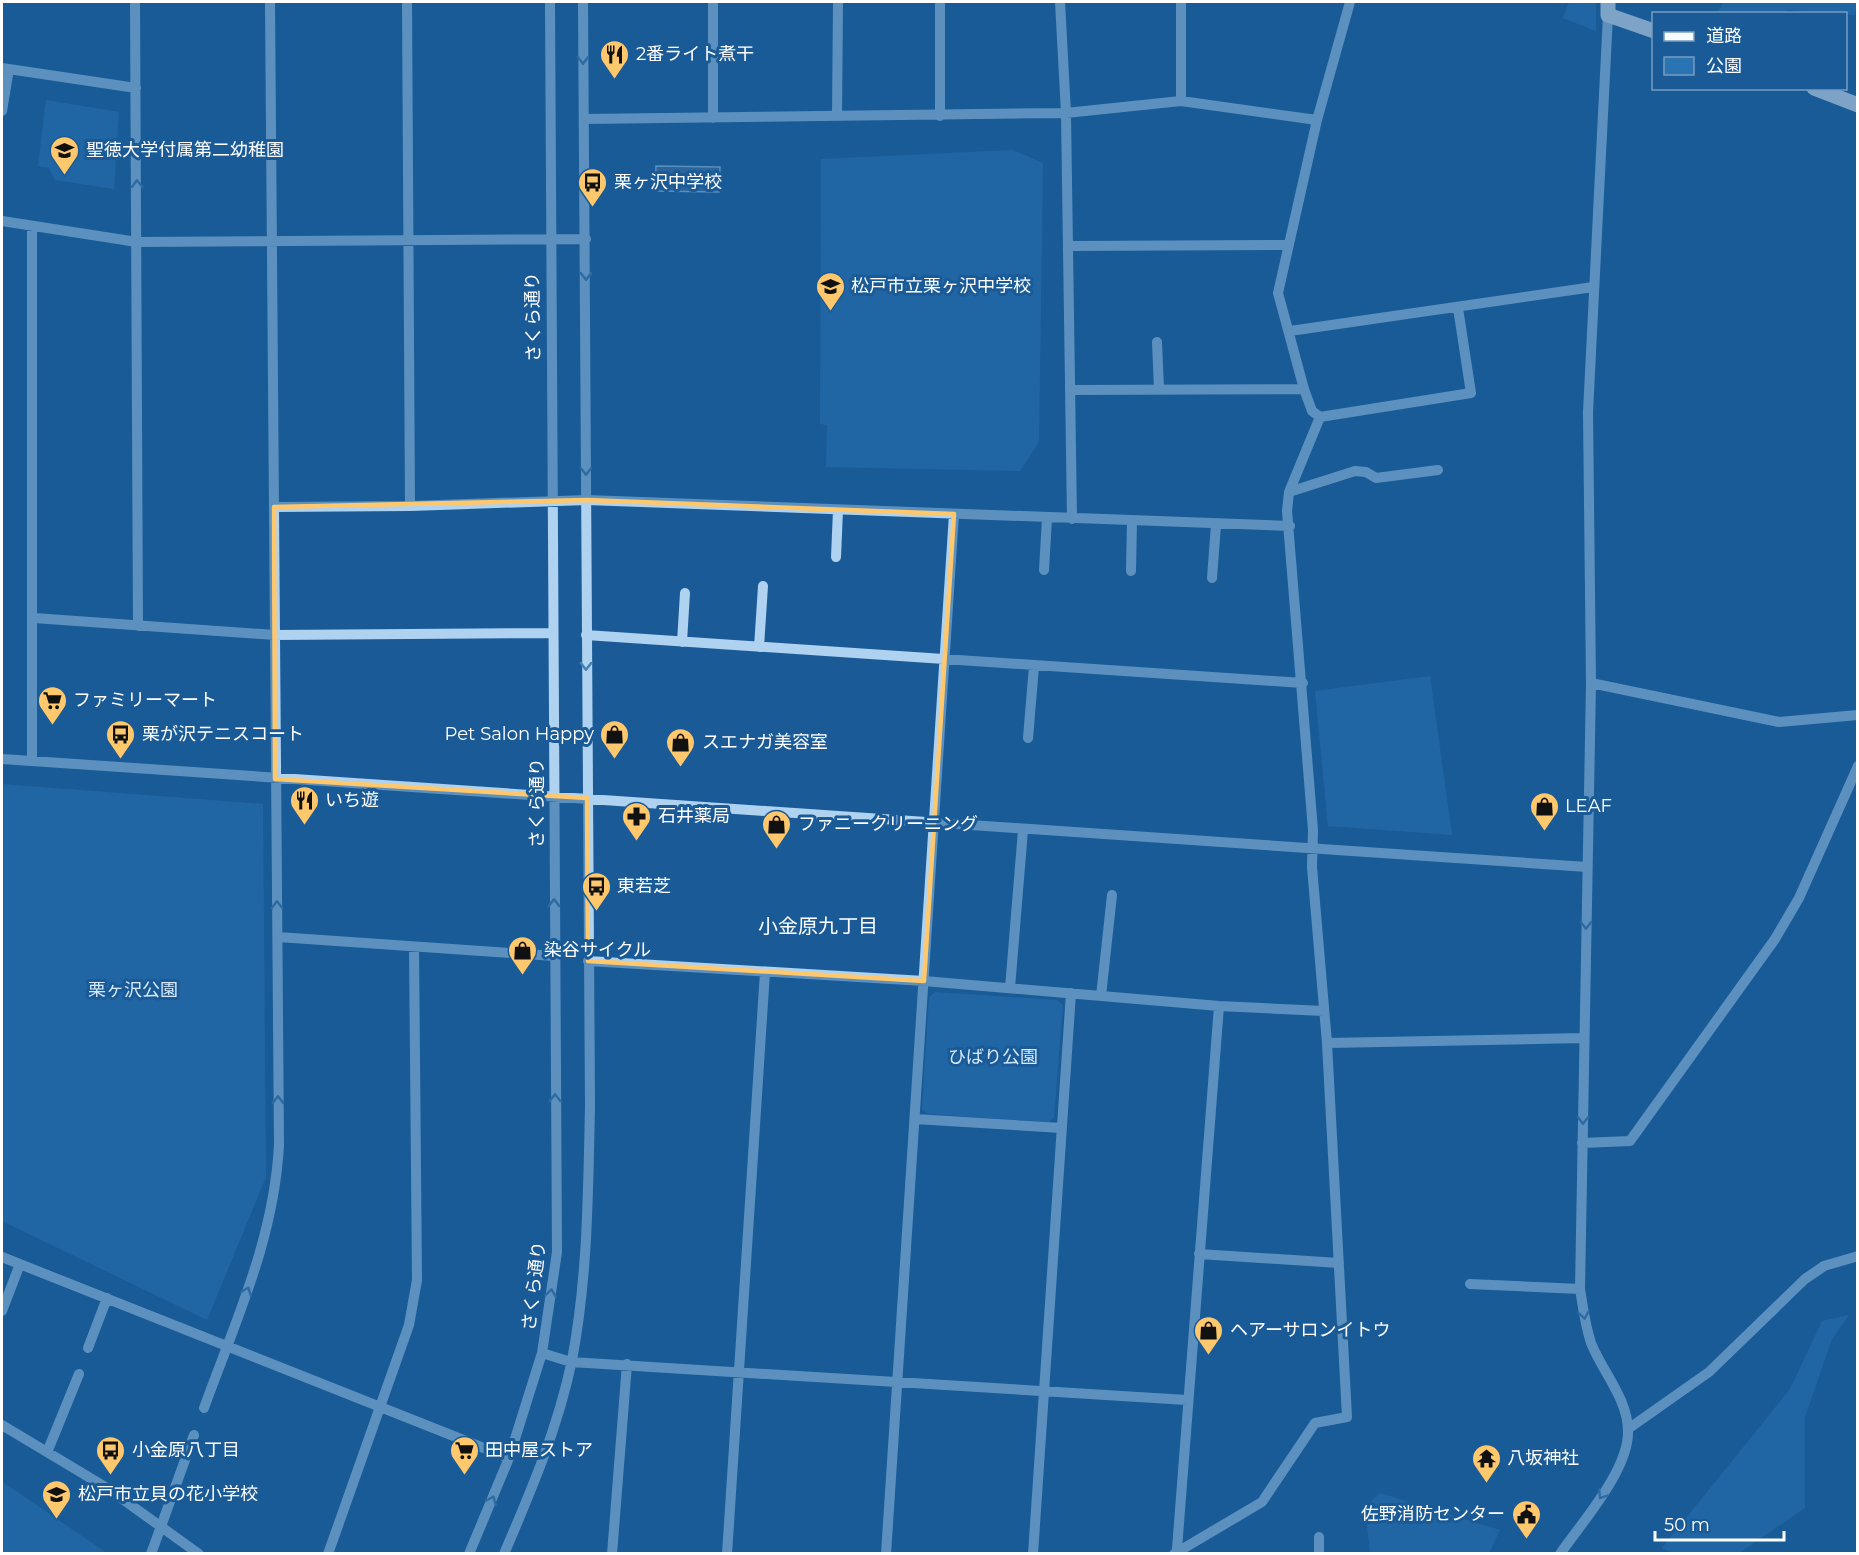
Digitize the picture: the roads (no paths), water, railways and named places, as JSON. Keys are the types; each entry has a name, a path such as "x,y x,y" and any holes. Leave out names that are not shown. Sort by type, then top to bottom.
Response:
{"main road":[{"path":"1608,8 1652,31"},
{"path":"1819,90 1857,105"}],"street":[{"path":"135,2 138,626"},
{"path":"204,1408 262,1251 275,1197 279,1144 270,2"},
{"path":"407,2 410,506"},
{"name":"さくら通り","path":"469,1554 509,1458 542,1353 557,1252 549,239 550,2"},
{"path":"504,1554 541,1467 571,1362 587,1244 587,500 583,2"},
{"path":"713,2 713,118"},
{"path":"837,116 838,2"},
{"path":"940,2 940,116"},
{"path":"1060,2 1066,113 1072,519"},
{"path":"1181,2 1181,101"},
{"path":"1350,2 1317,120 1278,293 1312,411 1320,417 1471,393 1458,308"},
{"path":"1560,1554 1610,1482 1627,1440 1628,1430 1622,1406 1591,1343 1580,1289 1591,683 1588,412 1608,8"},
{"path":"2,111 5,69 136,88"},
{"path":"584,120 1066,113 1181,101 1317,120"},
{"path":"2,221 137,242 273,243 586,239"},
{"path":"32,226 34,618 32,760"},
{"path":"1069,246 1287,245"},
{"path":"1290,331 1593,287"},
{"path":"1157,342 1159,389"},
{"path":"1070,390 1304,389"},
{"path":"1176,1551 1262,1502 1315,1423 1347,1417 1328,1043 1311,867 1303,683 1287,511 1289,492 1320,417"},
{"path":"1289,492 1355,471 1366,472 1376,478 1438,470"},
{"path":"274,507 410,506 587,500 1290,526"},
{"path":"836,557 838,510"},
{"path":"886,1554 954,514"},
{"path":"1044,570 1047,518"},
{"path":"1131,571 1132,521"},
{"path":"1212,578 1216,525"},
{"path":"759,647 763,586"},
{"path":"682,642 685,593"},
{"path":"34,618 275,635 552,633"},
{"path":"586,635 1303,683"},
{"path":"1028,738 1034,666"},
{"path":"1591,683 1779,722 1857,715"},
{"path":"2,759 1587,867"},
{"path":"1582,1143 1630,1142 1775,939 1799,898 1857,766"},
{"path":"1010,988 1023,830"},
{"path":"1101,996 1112,895"},
{"path":"278,937 554,956"},
{"path":"328,1554 410,1325 417,1280 414,946"},
{"path":"588,961 924,981 1219,1006 1324,1011"},
{"path":"728,1554 765,972"},
{"path":"1033,1554 1071,993"},
{"path":"1176,1551 1219,1006"},
{"path":"1328,1043 1584,1038"},
{"path":"915,1119 1062,1128"},
{"path":"1199,1254 1339,1263"},
{"path":"1628,1430 1709,1372 1805,1279 1824,1266 1857,1256"},
{"path":"2,1257 509,1458"},
{"path":"2,1311 20,1264"},
{"path":"1470,1284 1580,1289"},
{"path":"88,1348 107,1298"},
{"path":"542,1353 571,1362 1187,1401"},
{"path":"612,1554 627,1364"},
{"path":"48,1450 79,1374"},
{"path":"2,1425 48,1450 199,1554"},
{"path":"151,1554 194,1435"},
{"path":"1319,1537 1319,1554"}],"place":[{"name":"2番ライト煮干","path":"615,80"},
{"name":"聖徳大学付属第二幼稚園","path":"65,176"},
{"name":"栗ヶ沢中学校","path":"593,208"},
{"name":"松戸市立栗ヶ沢中学校","path":"830,312"},
{"name":"ファミリーマート","path":"52,726"},
{"name":"栗が沢テニスコート","path":"121,760"},
{"name":"Pet Salon Happy","path":"615,760"},
{"name":"スエナガ美容室","path":"681,768"},
{"name":"いち遊","path":"304,826"},
{"name":"LEAF","path":"1544,832"},
{"name":"石井薬局","path":"637,842"},
{"name":"ファニークリーニング","path":"777,850"},
{"name":"東若芝","path":"596,912"},
{"name":"染谷サイクル","path":"523,976"},
{"name":"ヘアーサロンイトウ","path":"1209,1356"},
{"name":"小金原八丁目","path":"111,1476"},
{"name":"田中屋ストア","path":"464,1476"},
{"name":"八坂神社","path":"1486,1484"},
{"name":"松戸市立貝の花小学校","path":"57,1520"},
{"name":"佐野消防センター","path":"1526,1540"}],"district":[{"name":"小金原九丁目","path":"818,926"}],"park label":[{"name":"栗ヶ沢公園","path":"133,990"},
{"name":"ひばり公園","path":"993,1057"}]}
